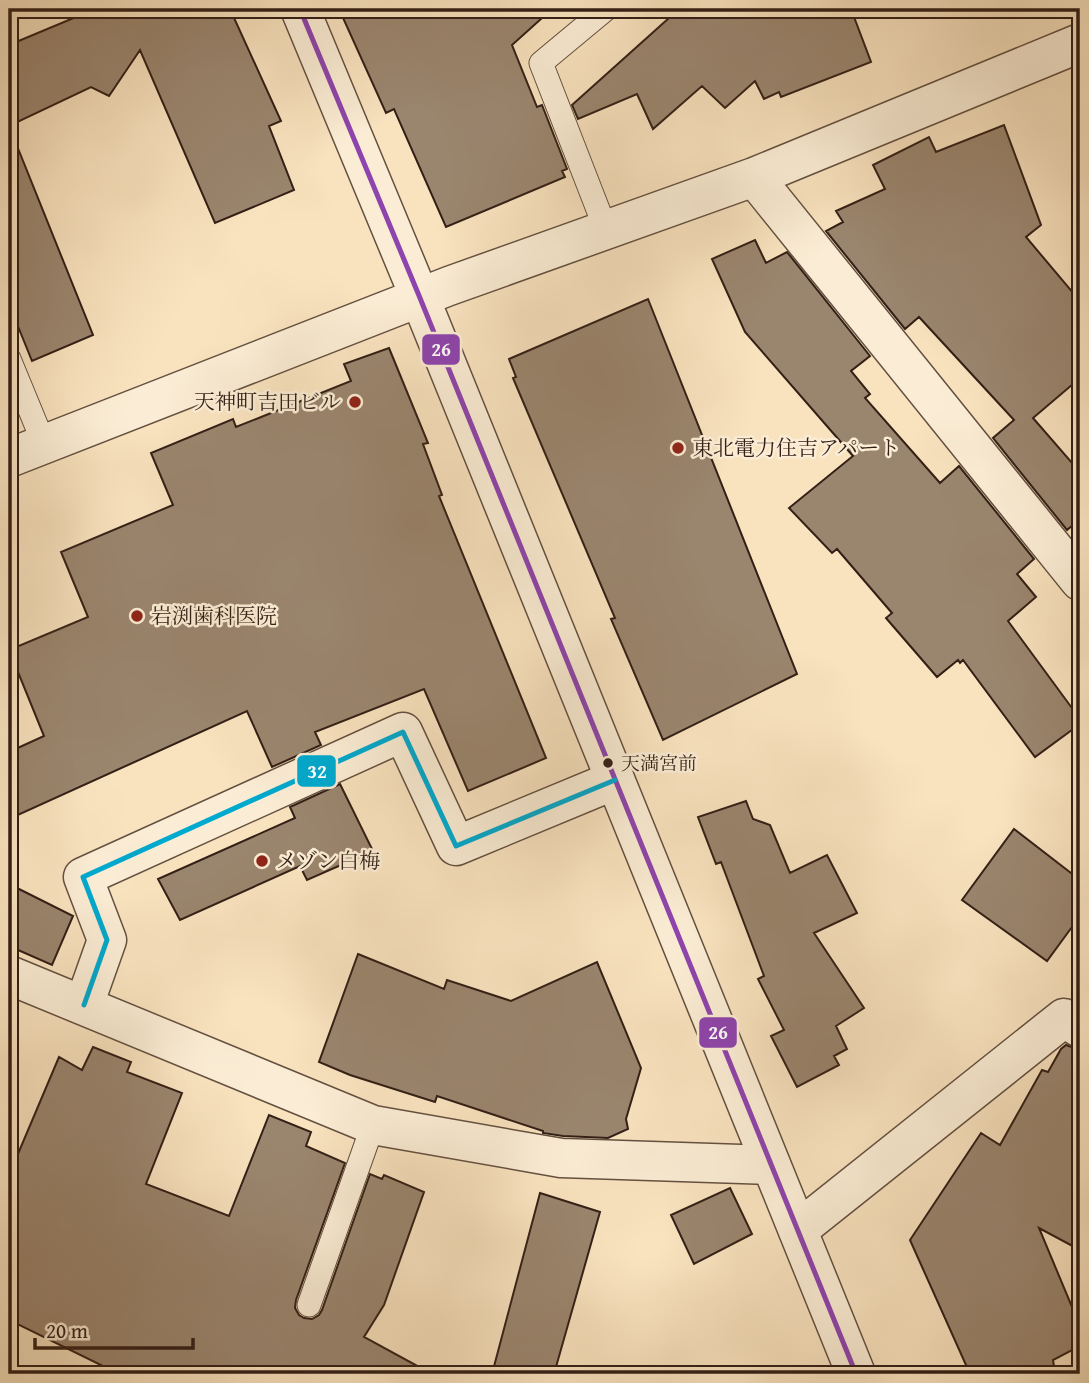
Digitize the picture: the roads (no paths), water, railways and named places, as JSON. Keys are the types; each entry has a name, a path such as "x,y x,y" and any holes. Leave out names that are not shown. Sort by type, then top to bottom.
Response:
{"street":[{"path":"300,9 420,298 856,1374"},
{"path":"9,458 420,298 754,177 1080,43"},
{"path":"754,177 1080,581"},
{"path":"84,1005 107,940 83,877 403,732 456,846 615,780"},
{"path":"9,975 373,1125 561,1158 771,1165"},
{"path":"798,1230 1064,1018 1080,1028"}],"lane":[{"path":"606,9 541,63 606,230"},
{"path":"9,359 44,444"},
{"path":"309,1305 373,1125"}],"place":[{"name":"天神町吉田ビル","path":"355,402"},
{"name":"東北電力住吉アパート","path":"678,448"},
{"name":"岩渕歯科医院","path":"137,616"},
{"name":"天満宮前","path":"608,763"},
{"name":"メゾン白梅","path":"262,861"}]}
